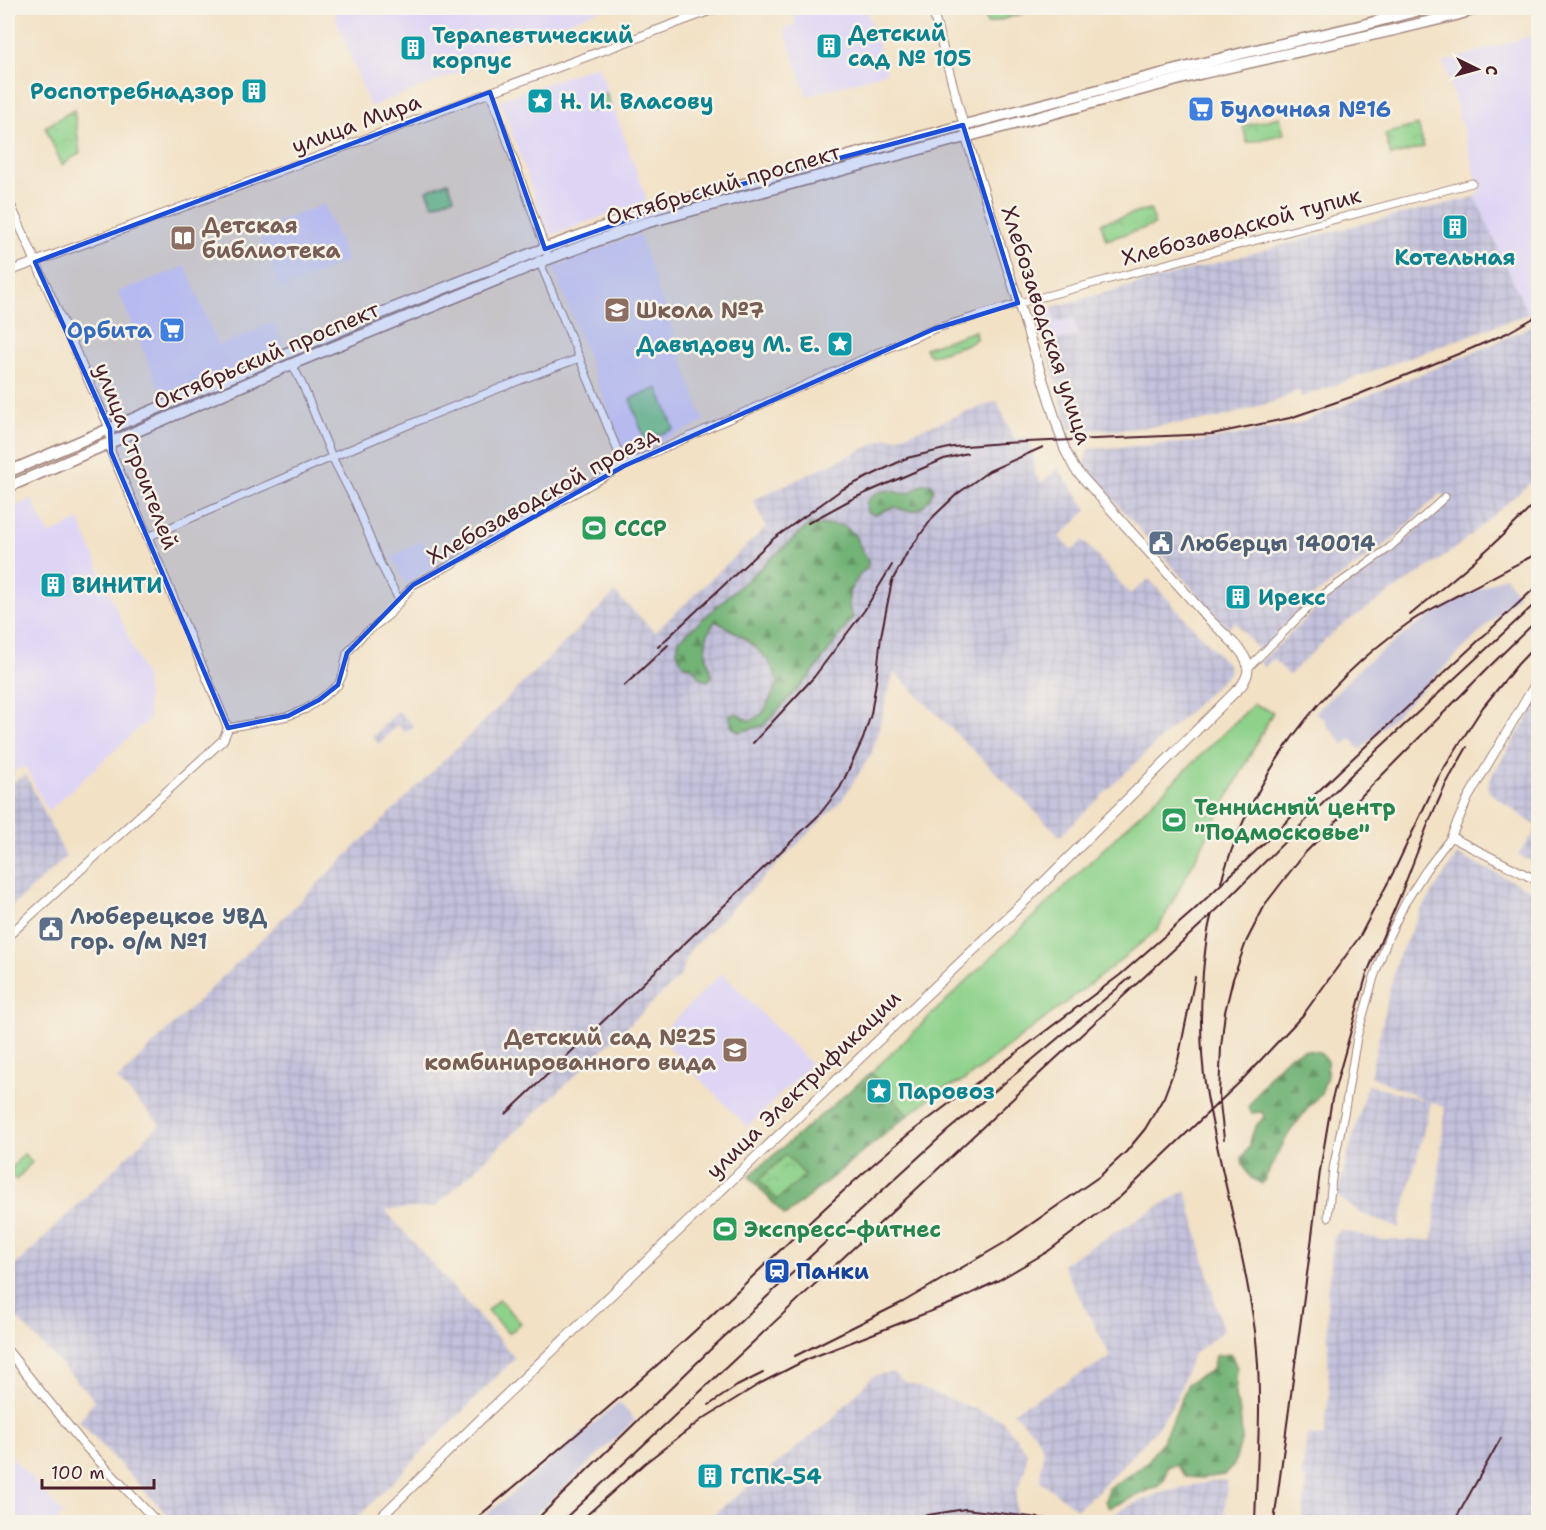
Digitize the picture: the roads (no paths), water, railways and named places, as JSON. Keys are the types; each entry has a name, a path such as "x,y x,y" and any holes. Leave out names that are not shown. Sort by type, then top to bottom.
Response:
{"main road":[{"name":"Октябрьский проспект","path":"8,472 374,316 542,255 1133,80 1359,27 1427,8"},
{"name":"Октябрьский проспект","path":"965,130 1398,29 1478,8"},
{"name":"Хлебозаводская улица","path":"965,130 1065,450 1075,469 1240,651 1248,668"},
{"name":"Октябрьский проспект","path":"8,487 542,255"},
{"name":"улица Электрификации","path":"376,1522 487,1413 1026,901 1242,685 1248,668"}],"street":[{"name":"улица Мира","path":"8,272 717,8"},
{"name":"Хлебозаводская улица","path":"932,8 965,130"},
{"path":"490,92 542,255 580,358 624,466"},
{"name":"Хлебозаводской тупик","path":"1018,303 1472,183"},
{"name":"улица Строителей","path":"8,199 110,429 111,452 228,728"},
{"name":"Хлебозаводской проезд","path":"228,728 288,716 306,709 338,685 348,653 362,636 389,615 413,585 624,466 934,328 1018,303"},
{"path":"148,537 332,457 580,358"},
{"path":"292,364 332,457 356,504 381,565 400,602"},
{"path":"1248,668 1317,599 1389,548 1445,496"},
{"path":"1328,1217 1333,1169 1358,1037 1374,977 1389,936 1405,903 1451,837 1468,798 1539,679"},
{"path":"8,936 220,743 228,728"},
{"path":"1451,837 1539,881"},
{"path":"8,1352 83,1444 157,1522"}],"railway":[{"path":"658,647 773,539 841,490 907,458 953,447 1003,443 1212,434 1290,418 1357,395 1468,350 1507,333 1538,313"},
{"path":"506,1114 819,815 840,788 863,739 871,714 881,636 892,581 907,553 934,516 957,494 989,471 1043,447"},
{"path":"808,523 852,499 944,459 967,453"},
{"path":"1410,615 1492,545 1538,500"},
{"path":"1221,882 1234,843 1271,770 1293,736 1347,674 1377,647 1416,618 1538,553"},
{"path":"753,743 814,677 864,611 892,565"},
{"path":"472,1522 671,1352 829,1204 910,1133 1120,975 1193,911 1538,585"},
{"path":"561,1522 1222,905 1359,767 1538,601"},
{"path":"1224,1139 1219,1094 1225,1012 1233,979 1246,942 1266,903 1303,855 1538,619"},
{"path":"579,1522 645,1463 701,1420 761,1383 808,1359 952,1303 999,1280 1047,1252 1120,1197 1241,1081 1303,1015 1360,936 1438,778 1456,749 1483,707 1538,643"},
{"path":"624,686 668,645"},
{"path":"1274,1522 1320,1171 1332,1099 1367,973 1428,824 1446,784 1467,747"},
{"path":"1212,914 1208,928 1202,987 1203,1061 1206,1090 1245,1271 1255,1331 1259,1403 1255,1522"},
{"path":"534,1522 712,1348 946,1132 1131,977"},
{"path":"795,1356 903,1302 1004,1243 1100,1176 1126,1152 1145,1129 1164,1097 1178,1060 1195,977"},
{"path":"709,1405 737,1386 763,1373"},
{"path":"1454,1522 1501,1438"},
{"path":"892,1522 965,1509 1047,1519 1054,1522"}],"place":[{"name":"Детский сад № 105","path":"829,46"},
{"name":"Терапевтический корпус","path":"413,48"},
{"name":"Роспотребнадзор","path":"254,91"},
{"name":"Н. И. Власову","path":"540,101"},
{"name":"Булочная №16","path":"1201,109"},
{"name":"Котельная","path":"1455,227"},
{"name":"Детская библиотека","path":"183,238"},
{"name":"Школа №7","path":"617,310"},
{"name":"Орбита","path":"172,330"},
{"name":"Давыдову М. Е.","path":"840,344"},
{"name":"СССР","path":"594,528"},
{"name":"Люберцы 140014","path":"1161,543"},
{"name":"ВИНИТИ","path":"53,585"},
{"name":"Ирекс","path":"1238,597"},
{"name":"Теннисный центр \"Подмосковье\"","path":"1174,820"},
{"name":"Люберецкое УВД гор. о/м №1","path":"51,929"},
{"name":"Детский сад №25 комбинированного вида","path":"735,1050"},
{"name":"Паровоз","path":"879,1091"},
{"name":"Экспресс-фитнес","path":"725,1229"},
{"name":"Панки","path":"777,1271"},
{"name":"ГСПК-54","path":"710,1476"}]}
